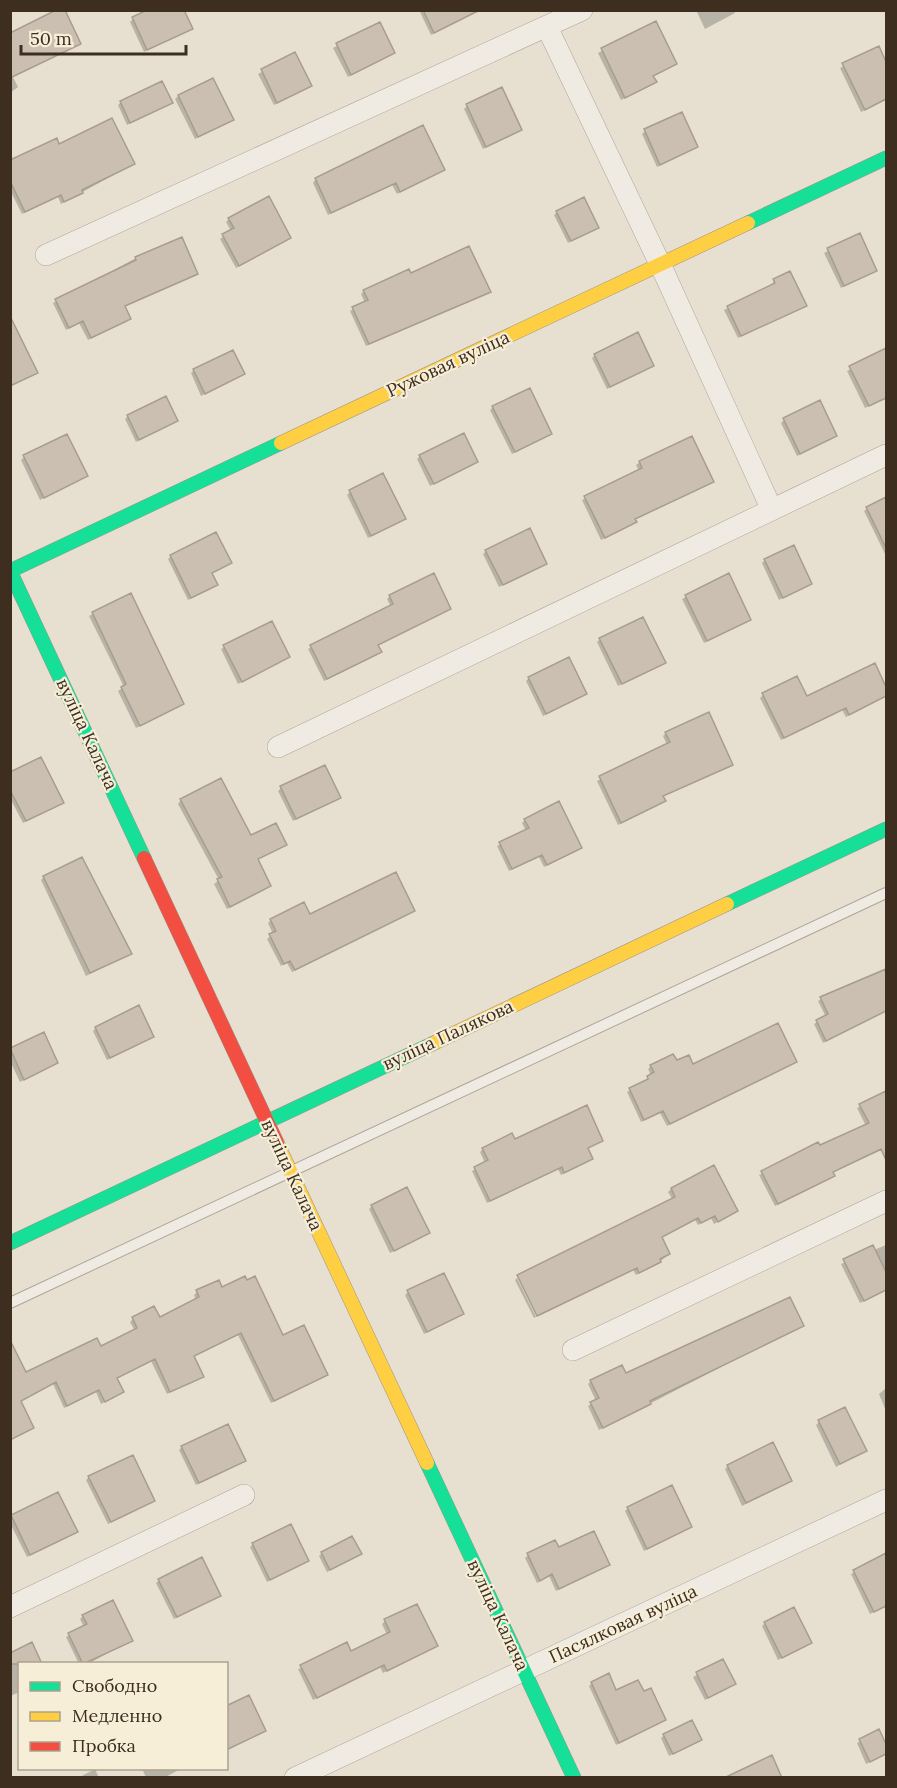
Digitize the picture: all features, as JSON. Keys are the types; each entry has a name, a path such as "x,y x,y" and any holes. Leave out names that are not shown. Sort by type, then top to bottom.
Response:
{"street":[{"path":"46,255 582,10"},
{"path":"547,27 660,264 772,510"},
{"name":"Ружовая вуліца","path":"10,571 886,158"},
{"path":"278,747 886,455"},
{"name":"вуліца Калача","path":"10,571 574,1778"},
{"name":"вуліца Палякова","path":"10,1243 886,829"},
{"path":"573,1350 886,1201"},
{"path":"10,1607 244,1495"},
{"name":"Пасялковая вуліца","path":"295,1778 886,1500"}],"lane":[{"path":"10,1303 886,893"}],"building":[{"path":"56,10 65,10 81,44 10,78 10,33"},
{"path":"147,10 184,10 193,29 147,50 132,17"},
{"path":"423,10 480,10 434,33"},
{"path":"656,21 677,64 653,76 657,82 625,98 601,48"},
{"path":"380,22 395,53 351,75 336,43"},
{"path":"879,46 886,62 886,99 865,110 842,63"},
{"path":"295,52 312,86 277,103 261,69"},
{"path":"213,78 234,120 198,137 178,95"},
{"path":"162,81 173,103 130,123 120,101"},
{"path":"502,87 522,130 486,147 466,104"},
{"path":"682,112 698,147 660,165 644,129"},
{"path":"112,118 135,164 82,190 83,193 64,202 61,195 25,212 10,181 10,160 57,138 59,144"},
{"path":"423,125 445,170 400,192 396,183 331,213 315,178"},
{"path":"269,196 291,238 239,266 222,234 234,228 228,218"},
{"path":"584,197 599,228 571,241 556,211"},
{"path":"860,233 877,271 844,286 827,248"},
{"path":"182,237 198,274 125,306 131,319 91,338 83,321 69,328 55,299 136,260 135,257"},
{"path":"469,246 491,292 369,344 352,307 368,300 363,290 409,269 411,273"},
{"path":"790,271 807,306 741,336 727,306 775,283 773,279"},
{"path":"10,316 38,373 10,386"},
{"path":"638,332 654,366 610,387 594,354"},
{"path":"886,348 886,398 869,406 849,366"},
{"path":"233,350 245,374 205,394 193,369"},
{"path":"530,388 552,434 515,452 492,406"},
{"path":"166,396 178,421 139,440 127,415"},
{"path":"820,400 837,436 800,454 783,418"},
{"path":"464,433 478,462 434,484 419,455"},
{"path":"67,434 88,476 44,498 23,455"},
{"path":"692,436 714,482 635,519 637,522 605,538 584,496 642,468 639,461"},
{"path":"383,473 406,519 371,536 349,490"},
{"path":"886,497 886,548 866,507"},
{"path":"530,528 547,564 503,585 485,550"},
{"path":"216,532 232,563 212,573 218,585 191,598 170,555"},
{"path":"794,545 812,584 783,598 764,559"},
{"path":"434,573 451,609 378,645 382,652 327,679 310,645 393,604 389,595"},
{"path":"729,573 751,620 707,641 685,595"},
{"path":"131,593 184,704 140,726 121,687 126,684 92,612"},
{"path":"643,617 666,663 622,684 599,638"},
{"path":"272,621 290,657 242,682 223,645"},
{"path":"569,657 587,694 546,714 528,677"},
{"path":"875,663 886,687 886,696 849,715 846,708 784,738 762,693 797,676 807,696"},
{"path":"709,712 733,765 663,796 666,801 621,823 599,776 670,742 665,732"},
{"path":"41,757 64,803 26,821 10,790 10,772"},
{"path":"325,765 341,798 296,819 280,786"},
{"path":"221,778 251,835 276,823 287,845 258,859 271,886 230,907 217,879 222,877 180,799"},
{"path":"559,801 582,848 547,865 542,855 512,869 499,842 529,828 524,819"},
{"path":"82,857 132,954 90,973 43,876"},
{"path":"396,872 415,911 295,970 290,961 284,964 269,934 276,931 270,919 304,902 310,914"},
{"path":"886,969 886,1011 826,1041 816,1020 828,1014 820,997"},
{"path":"139,1005 154,1037 110,1058 95,1027"},
{"path":"778,1023 797,1062 670,1124 663,1111 644,1120 629,1088 648,1079 647,1076 654,1072 650,1065 673,1054 677,1060 689,1055 693,1064"},
{"path":"44,1032 58,1063 24,1080 10,1048"},
{"path":"886,1091 886,1160 881,1149 833,1172 835,1176 778,1204 761,1171 818,1142 820,1145 869,1123 859,1104"},
{"path":"587,1105 603,1141 588,1148 593,1159 564,1173 562,1167 490,1201 474,1167 488,1160 482,1148 512,1133 515,1139"},
{"path":"714,1165 738,1211 718,1222 715,1216 701,1223 698,1218 662,1237 670,1254 660,1259 661,1262 639,1273 637,1268 537,1316 517,1275 675,1197 671,1188"},
{"path":"407,1187 430,1233 394,1251 371,1205"},
{"path":"873,1245 886,1272 886,1290 864,1301 843,1259"},
{"path":"444,1273 464,1314 427,1332 407,1290"},
{"path":"245,1276 247,1280 255,1276 283,1335 304,1325 328,1375 274,1401 241,1333 194,1356 204,1377 170,1392 155,1359 117,1378 124,1392 105,1402 99,1390 67,1406 56,1382 21,1401 34,1428 10,1440 10,1340 26,1372 97,1338 101,1346 137,1328 132,1317 154,1306 160,1317 199,1297 196,1290 219,1280 222,1287"},
{"path":"790,1297 804,1326 650,1401 651,1404 603,1428 590,1402 599,1398 590,1380 622,1365 626,1373"},
{"path":"845,1407 867,1451 840,1464 818,1420"},
{"path":"228,1424 246,1461 199,1483 181,1446"},
{"path":"773,1442 792,1481 746,1503 727,1465"},
{"path":"133,1455 155,1501 111,1522 88,1476"},
{"path":"672,1485 692,1527 647,1549 627,1507"},
{"path":"58,1492 78,1532 30,1555 11,1515"},
{"path":"291,1524 309,1561 270,1580 252,1543"},
{"path":"594,1531 610,1565 559,1589 552,1574 540,1581 527,1553 555,1540 559,1547"},
{"path":"352,1536 362,1554 330,1570 321,1552"},
{"path":"886,1553 886,1606 874,1612 853,1570"},
{"path":"202,1557 221,1596 177,1617 158,1579"},
{"path":"113,1600 133,1641 87,1662 82,1662 68,1633 87,1624 82,1615"},
{"path":"417,1604 438,1646 387,1671 384,1665 317,1698 300,1665 347,1642 351,1651 390,1632 384,1619"},
{"path":"794,1607 812,1643 782,1658 764,1622"},
{"path":"32,1642 41,1662 10,1664 10,1653"},
{"path":"723,1659 736,1684 708,1698 696,1672"},
{"path":"609,1673 616,1690 638,1680 644,1691 651,1688 666,1720 619,1743 591,1682"},
{"path":"249,1695 266,1731 228,1749 228,1705"},
{"path":"692,1720 702,1740 673,1754 663,1734"},
{"path":"879,1729 886,1744 886,1754 870,1762 859,1739"},
{"path":"772,1755 782,1778 724,1778"}],"traffic: fast":[{"path":"748,223 886,158"},
{"path":"10,571 281,443"},
{"path":"10,571 144,858"},
{"path":"727,904 886,829"},
{"path":"10,1243 434,1043"},
{"path":"427,1463 574,1778"}],"traffic: slow":[{"path":"281,443 748,223"},
{"path":"434,1043 727,904"},
{"path":"277,1143 427,1463"}],"traffic: jam":[{"path":"144,858 277,1143"}]}
